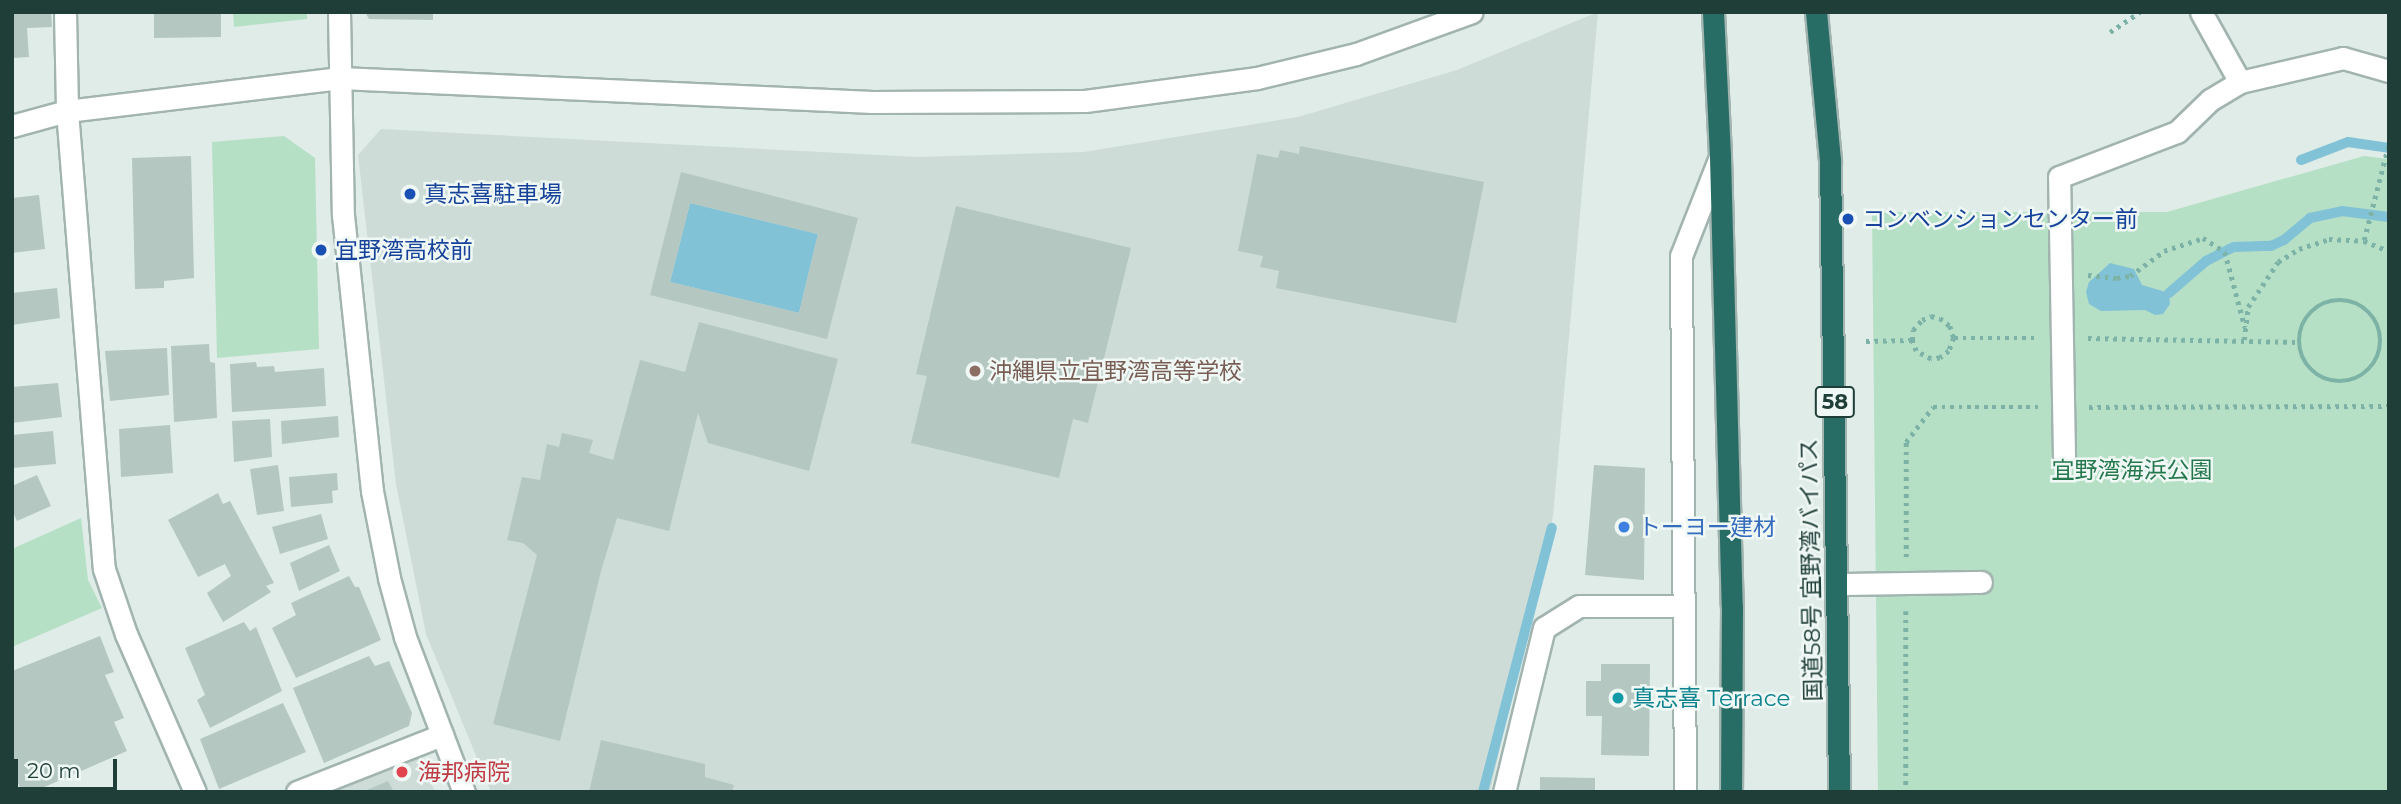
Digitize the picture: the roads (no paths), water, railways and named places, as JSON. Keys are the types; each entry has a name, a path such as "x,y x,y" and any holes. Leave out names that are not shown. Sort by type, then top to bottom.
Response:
{"highway":[{"path":"1713,12 1720,157 1732,606 1731,792"},
{"name":"国道58号 宜野湾バイパス","path":"1816,12 1830,160 1839,792"}],"street":[{"path":"65,12 67,111 104,569 126,634 195,792"},
{"path":"340,12 343,215 372,491 389,578 405,637 464,792"},
{"path":"12,126 67,111 340,78 872,103 1084,101 1257,78 1356,54 1472,12"},
{"path":"2201,12 2240,82"},
{"path":"2064,456 2059,177 2177,132 2210,100 2240,82 2343,58 2389,71"},
{"path":"1685,792 1681,256 1720,157"},
{"path":"1838,584 1981,582"},
{"path":"1504,792 1544,628 1579,606 1684,606"},
{"path":"297,792 442,735"}],"water":[{"path":"690,203 818,234 799,313 670,282"},
{"path":"2110,263 2134,269 2142,285 2169,293 2170,304 2163,314 2155,315 2145,310 2101,311 2089,304 2086,292 2089,282"}],"waterway":[{"path":"2301,160 2348,142 2389,148"},
{"path":"2169,293 2206,261 2234,247 2271,246 2284,240 2310,218 2342,211 2389,217"},
{"path":"1483,792 1552,528"}],"place":[{"name":"真志喜駐車場","path":"410,194"},
{"name":"コンベンションセンター前","path":"1848,219"},
{"name":"宜野湾高校前","path":"321,250"},
{"name":"沖縄県立宜野湾高等学校","path":"975,371"},
{"name":"トーヨー建材","path":"1624,527"},
{"name":"真志喜 Terrace","path":"1618,698"},
{"name":"海邦病院","path":"402,772"}],"park label":[{"name":"宜野湾海浜公園","path":"2132,470"}]}
